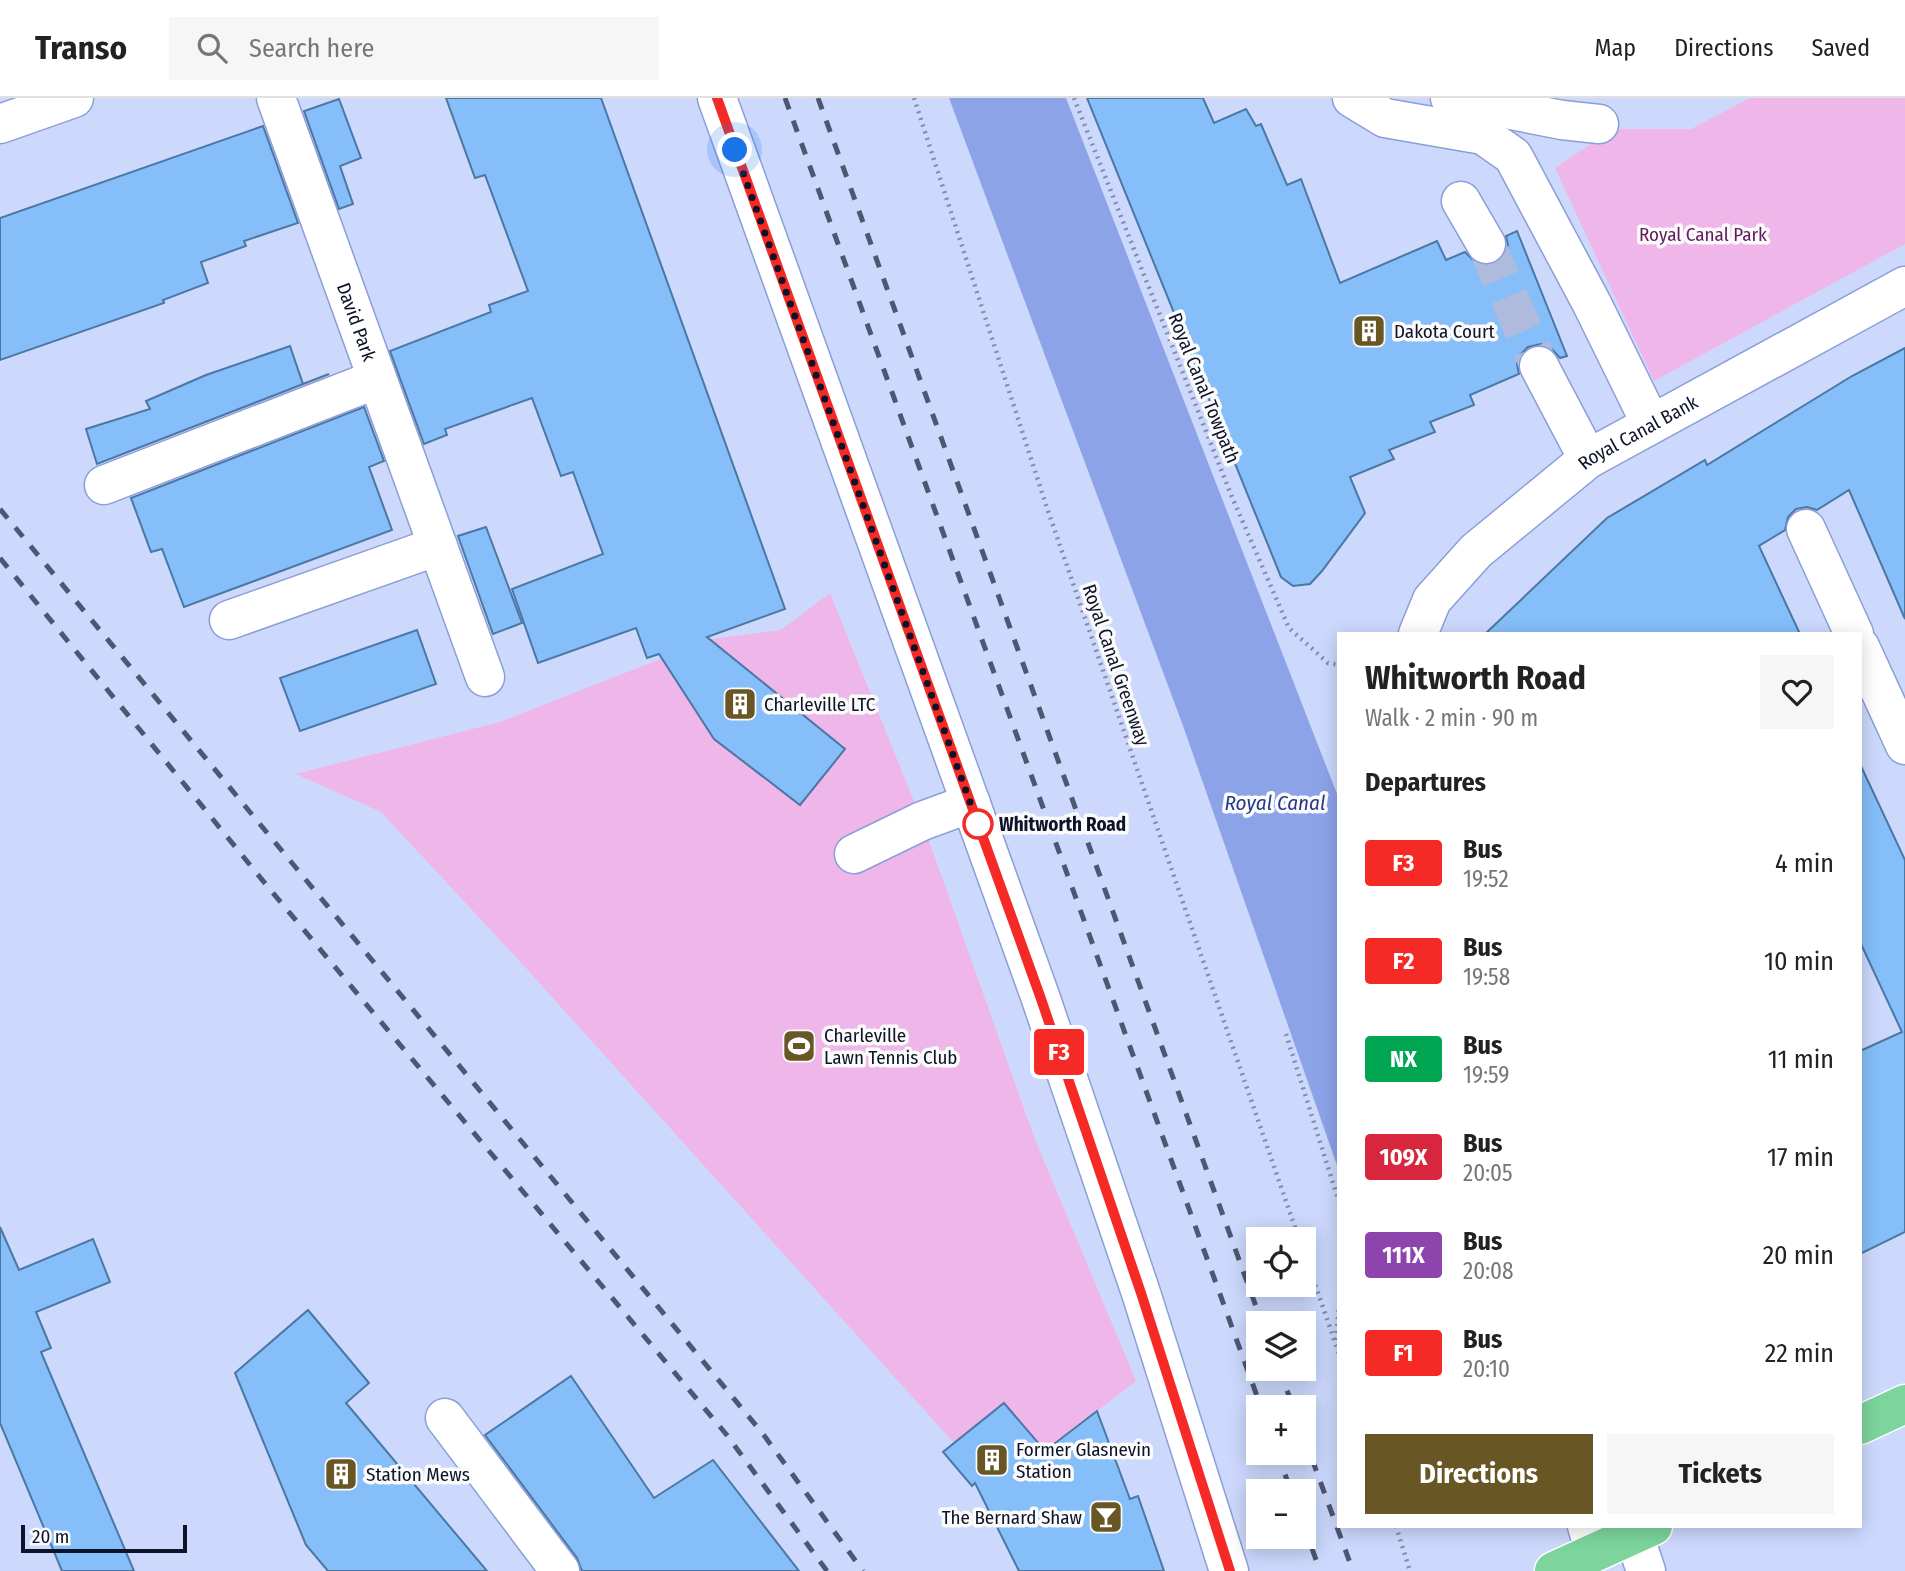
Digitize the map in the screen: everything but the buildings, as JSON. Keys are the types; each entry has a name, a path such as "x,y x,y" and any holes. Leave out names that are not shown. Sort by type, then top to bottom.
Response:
{"main road":[{"path":"1862,1424 1905,1404"},
{"path":"1554,1571 1591,1539 1643,1531"}],"street":[{"path":"0,124 74,98"},
{"name":"David Park","path":"276,98 485,677"},
{"path":"716,98 1040,996 1141,1293 1230,1571"},
{"path":"1352,98 1385,118 1483,135 1513,156 1592,304 1651,424"},
{"path":"1450,98 1562,120 1599,124"},
{"path":"1461,201 1486,244"},
{"name":"Royal Canal Bank","path":"1421,632 1433,600 1476,551 1588,459 1905,286"},
{"path":"1538,366 1588,459"},
{"path":"104,485 377,379"},
{"path":"1806,529 1853,632"},
{"path":"229,620 438,546"},
{"path":"1862,651 1905,745"},
{"path":"854,854 922,821 971,803"},
{"path":"445,1418 560,1571"},
{"path":"1643,1531 1646,1571"}],"path":[{"name":"Royal Canal Greenway","path":"914,98 1046,505 1295,1227"},
{"name":"Royal Canal Towpath","path":"1074,98 1232,496 1289,628 1328,663 1337,665"},
{"path":"1286,1034 1337,1196"},
{"path":"1316,1287 1337,1348"},
{"path":"1336,1345 1337,1332"},
{"path":"1397,1528 1410,1571"}],"green space":[{"name":"Royal Canal Park","path":"1750,98 1905,98 1905,244 1654,381 1555,168 1613,129 1691,129"},
{"name":"Charleville Lawn Tennis Club","path":"830,593 922,821 1034,1137 1136,1381 1045,1451 1004,1403 954,1443 515,956 381,812 296,774 500,722 712,639 781,630"}],"water":[{"name":"Royal Canal","path":"949,98 1066,98 1337,794 1337,1165 1182,723"}],"pier":[{"path":"1549,1528 1561,1571 1474,1571 1457,1529"}],"tunnel":[{"path":"1486,244 1539,366"}],"railway":[{"path":"785,98 1257,1395"},
{"path":"818,98 1258,1311"},
{"path":"0,509 763,1434 863,1571"},
{"path":"0,558 268,887 726,1434 827,1571"},
{"path":"1284,1381 1289,1395"},
{"path":"1282,1465 1287,1479"},
{"path":"1314,1465 1337,1527"},
{"path":"1337,1528 1353,1571"},
{"path":"1312,1549 1320,1571"}],"bus line":[{"name":"F3","path":"717,98 1040,996 1141,1293 1230,1571"}],"place":[{"name":"Dakota Court","path":"1369,331"},
{"name":"Charleville LTC","path":"740,704"},
{"name":"Whitworth Road","path":"978,824"},
{"name":"Charleville Lawn Tennis Club","path":"799,1046"},
{"name":"Former Glasnevin Station","path":"992,1460"},
{"name":"Station Mews","path":"341,1474"},
{"name":"The Bernard Shaw","path":"1106,1517"}],"route":[{"path":"735,150 979,827 978,824"}]}
